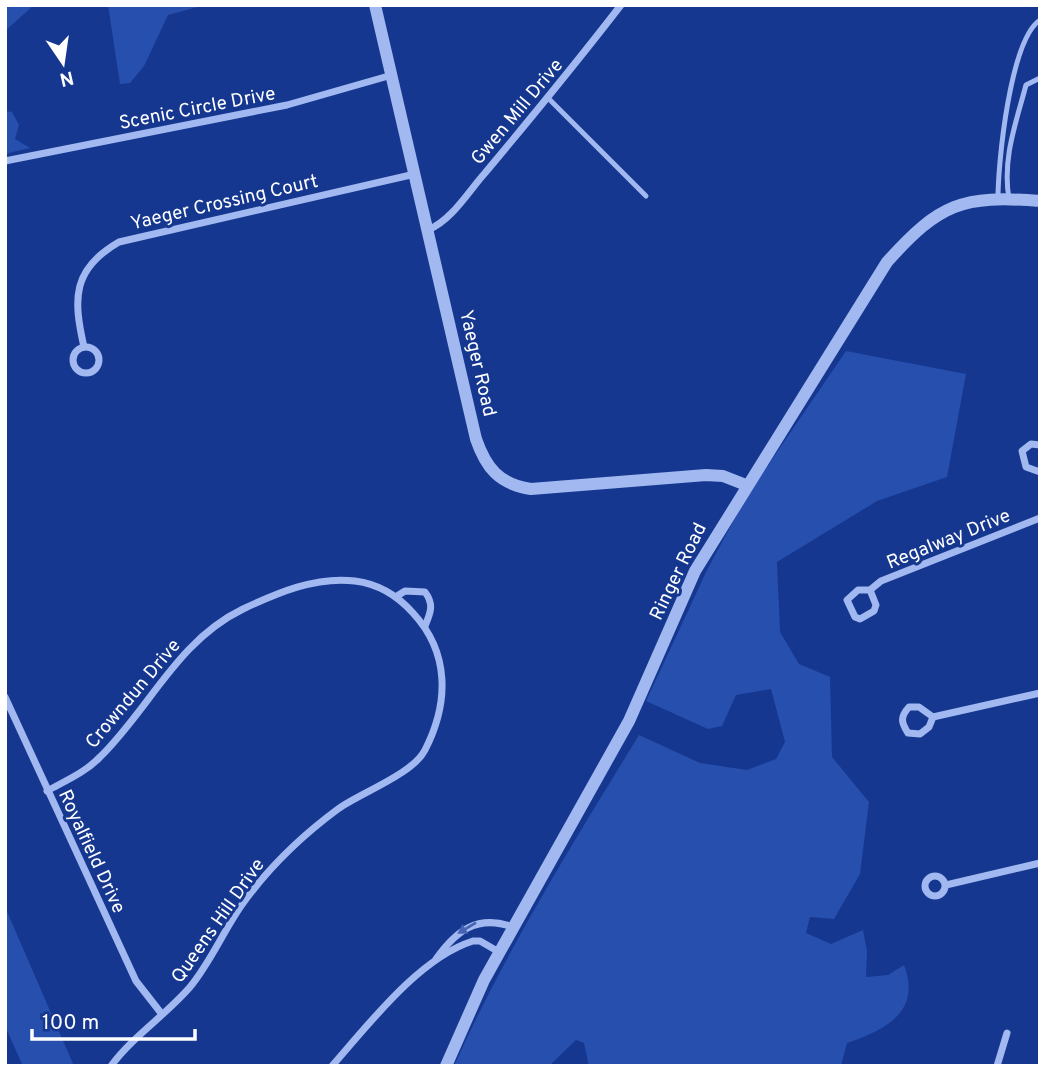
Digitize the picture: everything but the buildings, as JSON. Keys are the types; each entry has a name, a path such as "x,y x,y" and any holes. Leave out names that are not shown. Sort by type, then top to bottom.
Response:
{"street":[{"name":"Yaeger Road","path":"375,5 476,439 487,466 506,483 531,489 706,475 723,476 746,485"},
{"name":"Gwen Mill Drive","path":"428,230 444,220 548,98 621,5"},
{"name":"Scenic Circle Drive","path":"5,161 287,106 392,75"},
{"name":"Yaeger Crossing Court","path":"84,347 76,303 79,285 85,271 106,249 119,242 415,174"},
{"name":"Ringer Road","path":"446,1066 499,952 620,740 695,570 887,262 927,222 948,208 968,201 1003,198 1040,201"},
{"path":"1040,445 1031,444 1022,452 1021,457 1026,467 1040,471"},
{"name":"Regalway Drive","path":"870,590 876,605 874,611 860,619 855,617 848,606 850,595 858,590 870,590 881,581 1040,518"},
{"name":"Crowndun Drive","path":"47,791 99,759 174,663 215,627 241,610 317,581 355,581 378,586 397,596 425,626 440,659 443,687 441,708 424,753"},
{"name":"Crowndun Drive","path":"397,596 405,591 425,592 431,600 431,613 425,626"},
{"path":"933,717 929,727 920,734 908,733 902,723 902,714 909,707 919,707 933,717 1040,693"},
{"name":"Royalfield Drive","path":"5,697 136,981 161,1013"},
{"name":"Queens Hill Drive","path":"111,1066 191,985 240,908 296,842 341,807 394,777 424,753"},
{"path":"946,885 1040,863"},
{"path":"433,963 447,943 466,927 486,920 513,927"},
{"path":"332,1066 403,989 433,963 473,942 499,952"},
{"path":"997,1066 1007,1033"}],"lane":[{"path":"1003,198 998,158 1002,128 1025,41 1040,20"},
{"path":"1003,198 1007,156 1026,85 1040,78"},
{"path":"548,98 646,196"}],"shaded area":[{"path":"5,5 34,5 5,31"},
{"path":"108,5 205,5 168,15 144,66 130,83 120,84"},
{"path":"5,111 12,112 19,125 15,139 30,148 5,154"},
{"path":"846,351 966,374 947,477 877,501 777,562 780,632 799,664 830,677 832,757 869,802 860,874 834,919 810,917 806,933 831,944 863,930 867,951 866,977 888,975 904,965 908,995 904,1007 897,1017 886,1025 847,1043 841,1066 589,1066 584,1043 576,1040 549,1066 454,1066 518,939 639,735 700,763 747,770 776,759 785,742 771,689 736,695 722,726 708,729 646,701 708,568 747,496"},
{"path":"5,907 74,1066 23,1066 5,1026"}]}
